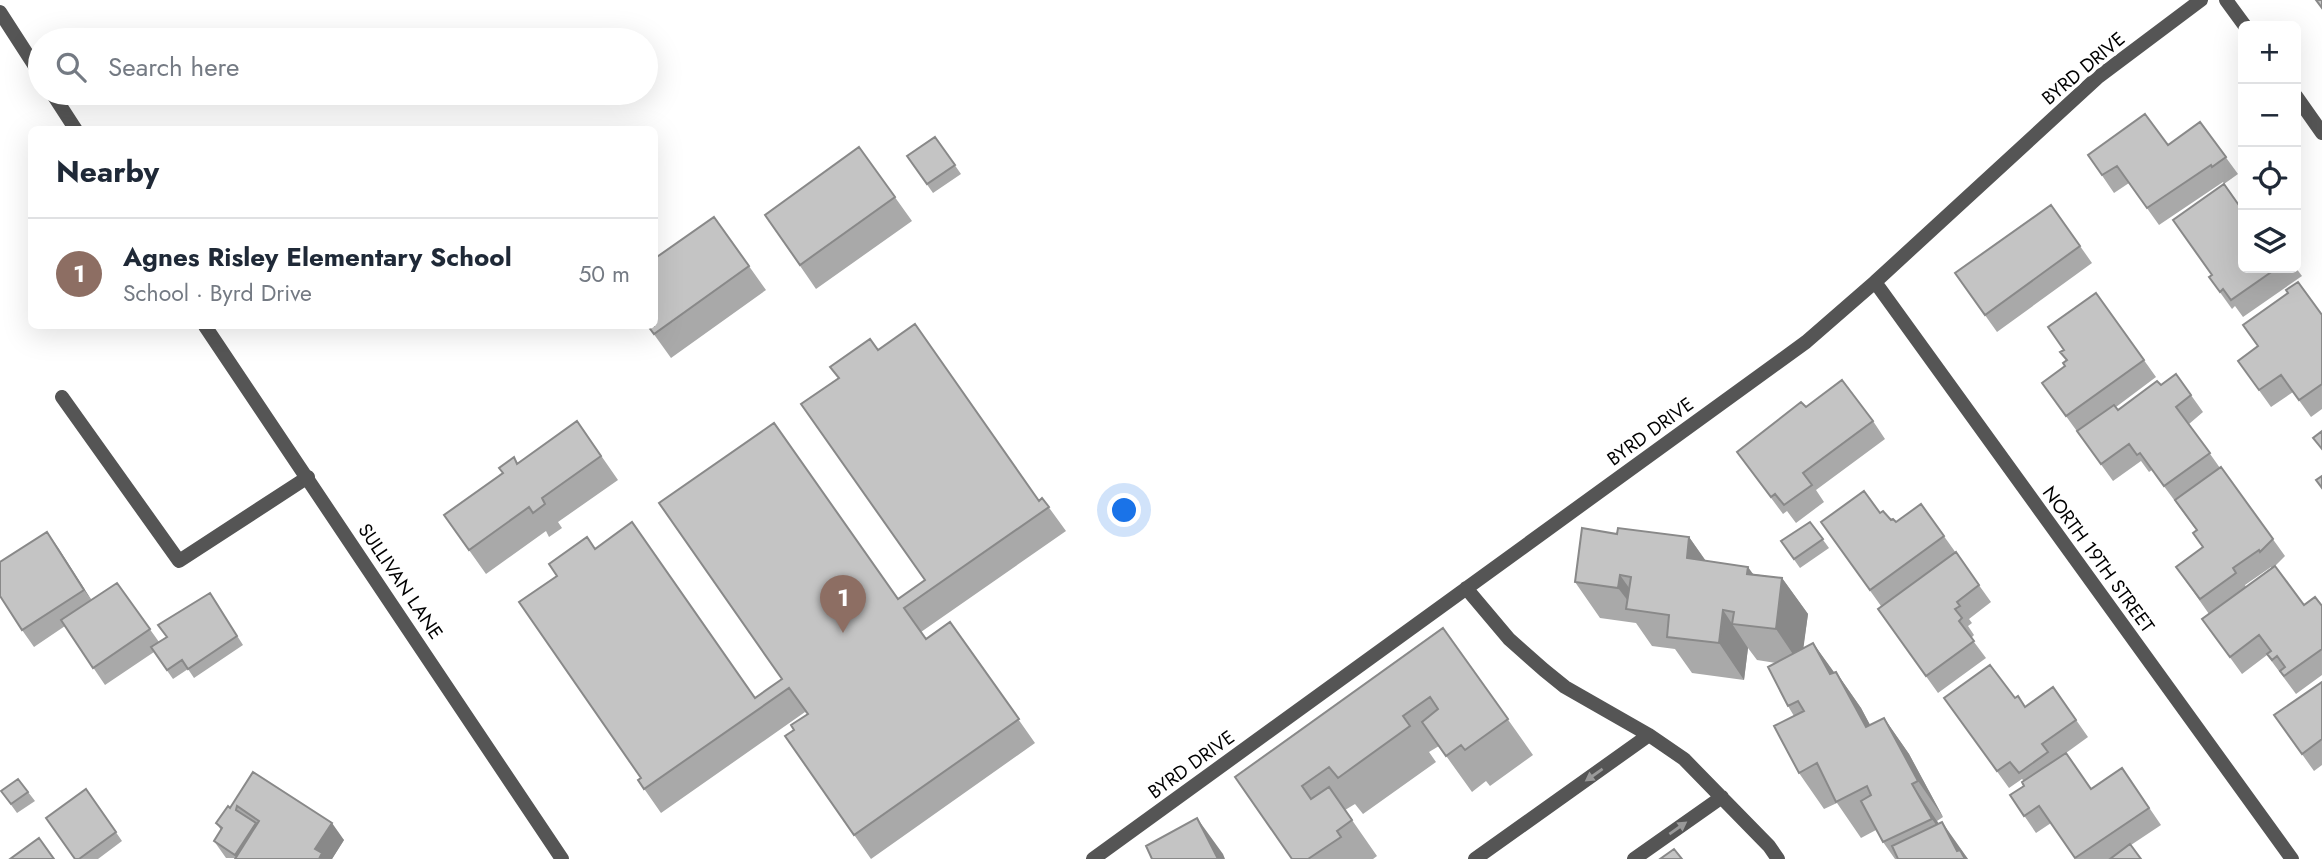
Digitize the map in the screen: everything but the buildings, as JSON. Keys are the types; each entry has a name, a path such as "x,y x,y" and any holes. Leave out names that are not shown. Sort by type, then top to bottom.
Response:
{"street":[{"name":"BYRD DRIVE","path":"1093,859 1806,342 2097,78 2201,0"},
{"path":"2226,0 2241,21"},
{"path":"0,12 28,55"},
{"path":"2301,103 2322,133"},
{"path":"60,105 73,126"},
{"name":"NORTH 19TH STREET","path":"1875,282 2292,859"},
{"name":"SULLIVAN LANE","path":"207,329 562,859"},
{"path":"62,397 179,561 308,477"},
{"path":"1466,588 1509,639 1565,687 1649,735 1684,759 1769,846 1778,859"},
{"path":"1475,859 1649,735"},
{"path":"1634,859 1722,797"}],"place":[{"name":"Agnes Risley Elementary School","path":"843,633"}]}
